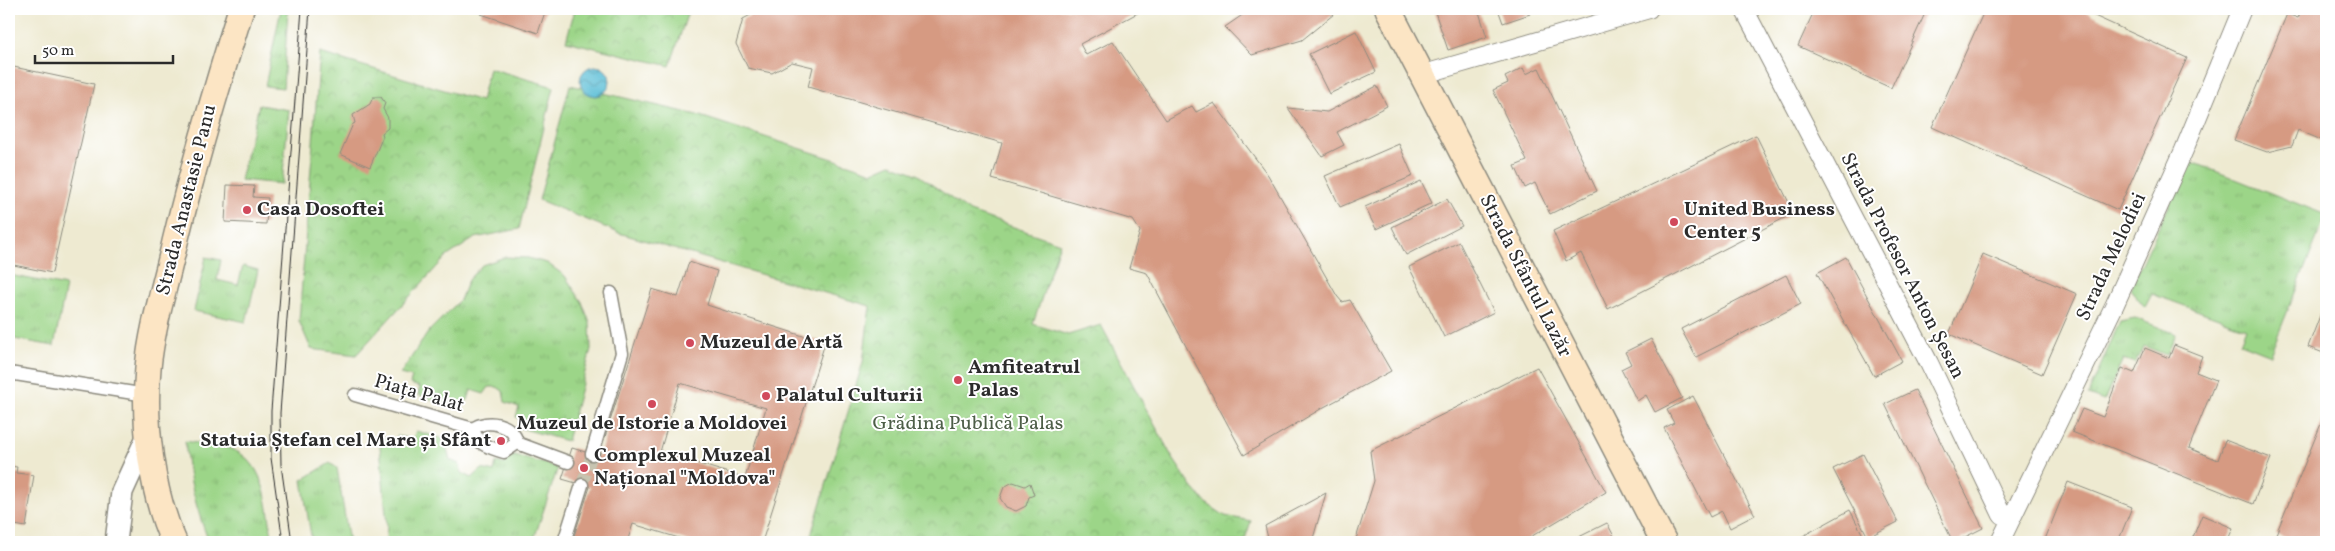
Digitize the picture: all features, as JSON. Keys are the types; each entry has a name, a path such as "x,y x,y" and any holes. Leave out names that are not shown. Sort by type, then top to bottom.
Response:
{"main road":[{"name":"Strada Anastasie Panu","path":"174,542 168,530 154,476 148,435 146,395 148,366 198,150 239,9"},
{"name":"Strada Sfântul Lazăr","path":"1388,9 1664,542"}],"street":[{"path":"1421,75 1649,9"},
{"name":"Strada Profesor Anton Șesan","path":"1744,9 1929,363 2002,514 2010,518"},
{"name":"Strada Melodiei","path":"2010,518 2115,304 2184,150 2242,9"},
{"path":"592,454 622,353 611,293"},
{"path":"9,373 146,395"},
{"name":"Piața Palat","path":"356,395 473,429"},
{"name":"Piața Palat","path":"473,429 480,423 488,422 510,430 516,435 517,443"},
{"name":"Piața Palat","path":"473,429 475,438 481,445 504,452 517,443"},
{"path":"116,542 122,492 148,435"},
{"name":"Piața Palat","path":"517,443 568,462"},
{"path":"564,542 582,485"},
{"path":"2000,542 2010,518"}],"green space":[{"path":"281,9 288,10 283,88 265,86"},
{"path":"575,9 689,9 670,66 566,41"},
{"path":"320,53 481,101 489,68 554,87 519,229 475,238 446,257 356,355 311,349 299,321"},
{"name":"Grădina Publică Palas","path":"570,85 697,115 873,172 891,164 917,174 970,212 1060,243 1033,324 1068,335 1101,325 1172,457 1192,487 1206,503 1225,516 1251,521 1244,542 809,542 863,362 870,306 619,233 539,200"},
{"path":"259,105 289,110 282,184 240,180"},
{"path":"2190,161 2326,215 2270,355 2240,343 2246,328 2152,294 2145,307 2130,289"},
{"path":"206,257 221,260 217,280 238,285 243,266 258,270 246,322 194,311"},
{"path":"505,257 528,258 547,263 565,276 582,302 590,323 591,349 567,441 520,428 523,420 516,417 519,407 505,402 503,391 497,387 489,387 484,394 471,390 468,400 456,407 418,395 420,387 410,384 412,377 400,374 429,331 460,300 468,280 482,265"},
{"path":"9,275 66,286 54,346 9,338"},
{"path":"2135,318 2176,334 2167,355 2144,346 2135,363 2123,359 2104,401 2088,395 2120,321"},
{"path":"416,431 444,439 450,460 459,464 462,473 472,478 482,469 494,472 496,462 505,464 508,454 558,467 533,542 386,542 387,526 379,435 394,441 397,436 413,439"},
{"path":"185,441 231,449 243,455 252,465 264,488 273,542 209,542 193,492"},
{"path":"330,463 337,468 349,542 312,542 302,480"}],"water":[{"path":"595,66 606,70 610,81 606,92 595,96 584,92 580,81 584,70"}],"building":[{"path":"483,9 546,9 538,33 481,14"},
{"path":"762,9 1145,9 1080,44 1086,55 1113,41 1166,120 1192,106 1196,112 1214,103 1268,175 1337,296 1342,302 1350,300 1391,371 1324,407 1244,455 1147,273 1129,268 1140,231 1133,220 992,179 1002,143 808,87 813,67 792,62 772,73 748,68 736,44 743,19"},
{"path":"1251,9 1331,9 1334,14 1302,40 1252,55 1225,27"},
{"path":"1445,9 1478,9 1487,37 1448,50 1435,12"},
{"path":"1498,9 1528,9 1530,14 1503,23"},
{"path":"1815,9 1927,9 1891,88 1798,46"},
{"path":"1985,9 2079,9 2187,58 2118,210 1932,127"},
{"path":"2302,9 2326,9 2326,142 2298,130 2292,146 2267,152 2234,140 2287,14 2298,18"},
{"path":"1356,31 1376,72 1329,94 1309,54"},
{"path":"9,66 94,84 52,273 9,264"},
{"path":"1523,68 1526,74 1539,68 1597,191 1550,214 1535,183 1525,188 1515,166 1527,161 1493,90 1508,83 1505,77"},
{"path":"1377,86 1387,106 1337,132 1344,145 1322,156 1288,108 1327,112"},
{"path":"373,97 381,97 385,103 383,109 388,118 388,128 382,133 383,136 370,167 340,154 355,123 353,115 370,104"},
{"name":"United Business Center 5","path":"1756,135 1794,213 1608,309 1581,253 1566,261 1553,231"},
{"path":"1399,144 1413,176 1340,207 1325,176"},
{"path":"1421,181 1432,203 1376,229 1365,207"},
{"name":"Casa Dosoftei","path":"227,185 254,186 253,197 268,198 266,224 225,222"},
{"path":"1447,199 1462,226 1406,255 1392,227"},
{"path":"1459,242 1494,312 1444,337 1409,267"},
{"path":"1983,254 2077,294 2042,374 1949,334"},
{"path":"1846,257 1902,361 1874,376 1817,273"},
{"name":"Palatul Culturii","path":"689,262 717,271 707,305 825,343 762,542 692,542 633,524 627,542 572,542 590,487 562,479 572,448 599,456 652,289 678,297","holes":["680,383 766,408 745,478 660,452"]},
{"path":"1786,275 1801,304 1696,357 1681,329"},
{"path":"2326,300 2326,354 2308,347"},
{"path":"1651,339 1682,398 1655,412 1646,395 1637,401 1621,369 1631,364 1625,352"},
{"path":"2174,345 2202,356 2196,372 2216,380 2189,448 2218,460 2225,440 2271,458 2253,504 2072,432 2082,409 2103,417 2122,368 2134,373 2145,348 2169,358"},
{"path":"1537,367 1606,492 1522,542 1355,542 1374,481 1370,451"},
{"path":"1915,390 1983,528 1959,540 1961,542 1953,542 1885,404"},
{"path":"1693,396 1755,515 1730,528 1722,511 1710,517 1664,428 1674,423 1667,410"},
{"path":"2325,414 2326,542 2298,542 2276,534"},
{"path":"1863,454 1898,522 1868,537 1833,469"},
{"path":"9,466 17,467 16,473 34,475 26,527 9,524"},
{"path":"1013,482 1025,486 1030,483 1034,495 1029,497 1026,506 1016,511 1006,507 1000,498 1004,487"},
{"path":"2068,482 2132,507 2118,542 2044,542"},
{"path":"1326,493 1312,542 1269,542 1265,526"},
{"path":"1850,510 1866,541 1792,542"},
{"path":"2202,515 2233,528 2227,542 2191,542"},
{"path":"1607,523 1617,542 1569,542"}],"tunnel":[{"path":"582,485 592,454"}],"tram line":[{"path":"283,542 271,458 271,411 302,9"},
{"path":"292,542 281,465 280,413 310,9"}],"place":[{"name":"Casa Dosoftei","path":"247,210"},
{"name":"United Business Center 5","path":"1674,222"},
{"name":"Muzeul de Artă","path":"690,343"},
{"name":"Amfiteatrul Palas","path":"958,380"},
{"name":"Palatul Culturii","path":"766,396"},
{"name":"Muzeul de Istorie a Moldovei","path":"652,404"},
{"name":"Statuia Ștefan cel Mare și Sfânt","path":"501,441"},
{"name":"Complexul Muzeal Național \"Moldova\"","path":"584,468"}]}
